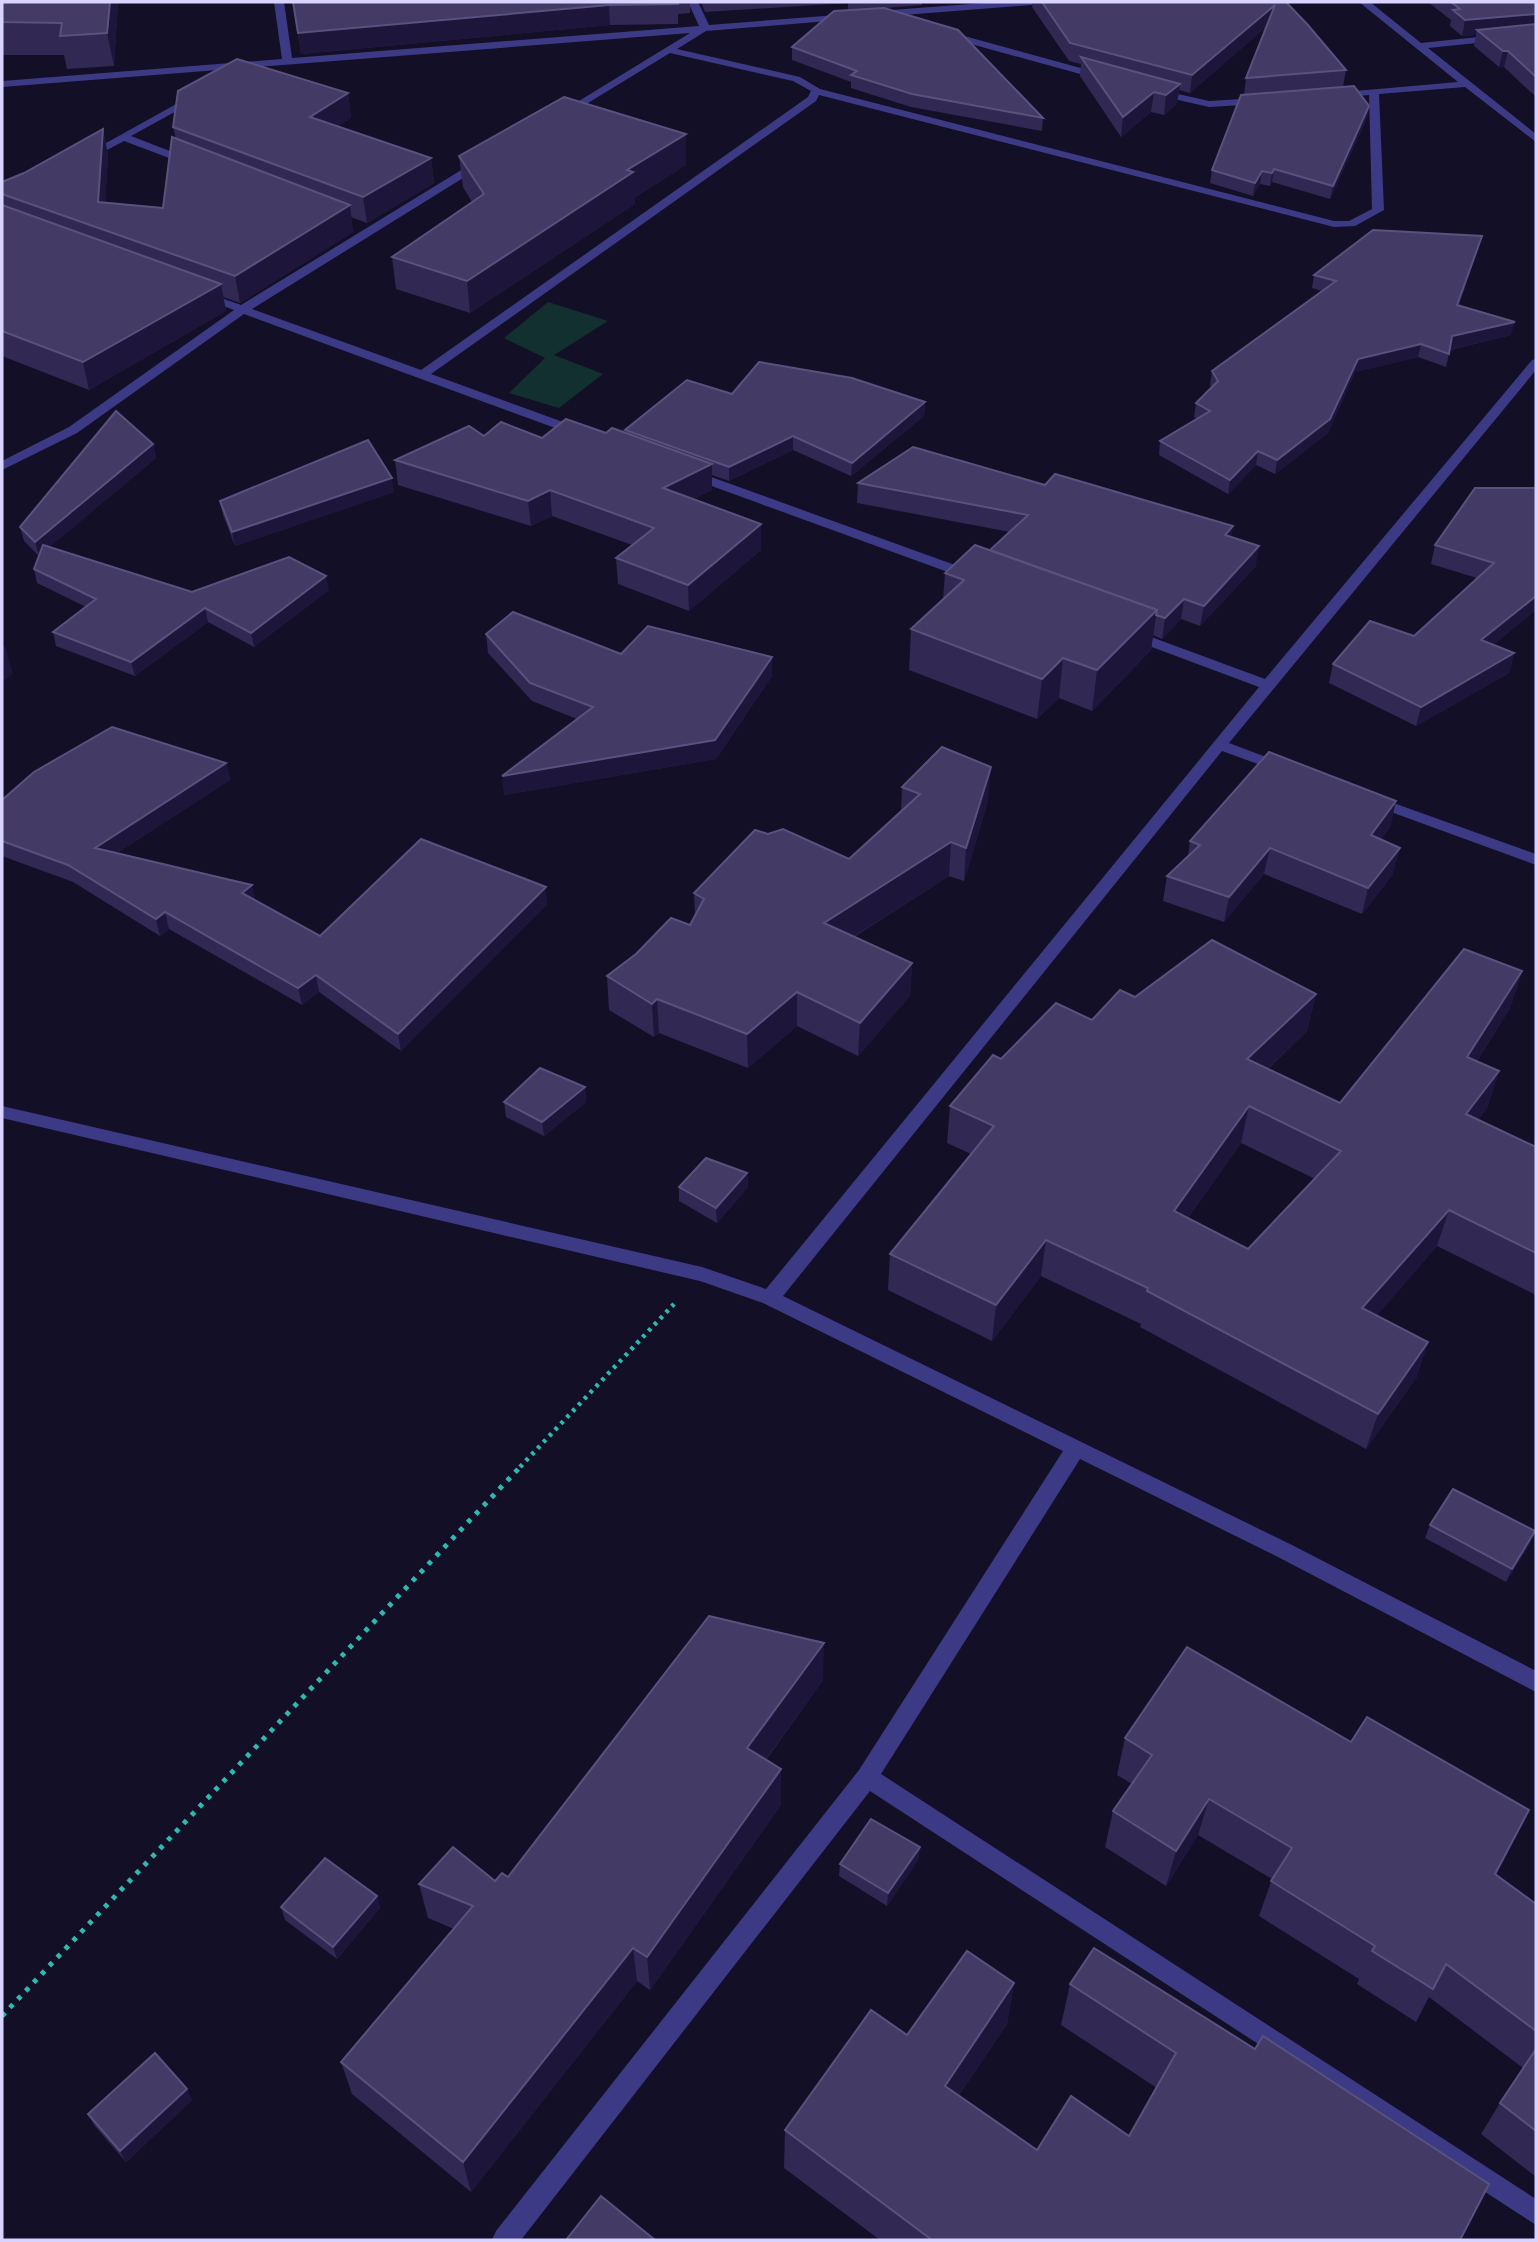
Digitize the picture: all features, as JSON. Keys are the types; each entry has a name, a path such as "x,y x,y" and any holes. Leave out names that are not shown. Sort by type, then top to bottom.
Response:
{"street":[{"path":"279,2 287,62"},
{"path":"692,2 705,28"},
{"path":"2,84 1027,2"},
{"path":"1364,2 1536,139"},
{"path":"877,15 903,22"},
{"path":"554,119 705,28"},
{"path":"930,29 1115,81"},
{"path":"1420,46 1536,34"},
{"path":"669,50 796,79 816,91 1334,224 1351,224 1378,210 1374,92"},
{"path":"227,78 250,65"},
{"path":"1320,96 1468,84"},
{"path":"1142,88 1209,104 1265,101"},
{"path":"75,163 204,91"},
{"path":"422,375 812,99 816,91"},
{"path":"124,137 201,167"},
{"path":"2,466 74,430 243,309 495,154"},
{"path":"355,226 368,230"},
{"path":"193,291 593,438"},
{"path":"771,1298 1268,685 1536,363"},
{"path":"672,466 983,580"},
{"path":"1113,628 1268,685"},
{"path":"1220,745 1296,773"},
{"path":"1359,796 1536,860"},
{"path":"2,1112 702,1274 771,1298 1285,1551 1536,1682"},
{"path":"505,2240 867,1777 1076,1448"},
{"path":"867,1777 1536,2213"}],"path":[{"path":"2,2016 702,1274"}],"green space":[{"path":"548,302 608,321 554,355 603,374 559,408 509,393 545,358 504,338"}],"building":[{"path":"2,2 110,2 107,33 60,36 62,23 2,22"},
{"path":"293,2 678,4 609,5 298,33"},
{"path":"1042,2 1286,2 1346,70 1246,78 1275,5 1192,75 1070,43"},
{"path":"1451,2 1536,2 1536,14 1465,20 1453,10 1460,9"},
{"path":"884,8 958,30 1043,118 912,94 851,75 857,71 792,47 834,11"},
{"path":"1536,24 1536,77 1508,51 1503,51 1477,30"},
{"path":"1081,57 1180,84 1166,95 1154,92 1123,117"},
{"path":"237,59 348,93 310,117 431,158 363,197 173,127 178,91"},
{"path":"1354,86 1369,106 1333,186 1274,169 1272,173 1262,171 1255,183 1212,170 1241,95"},
{"path":"564,97 686,134 627,170 633,172 467,281 392,257 484,194 459,156"},
{"path":"103,129 98,202 163,208 172,137 350,205 235,276 2,194 2,182 24,173"},
{"path":"2,205 221,284 83,362 2,331"},
{"path":"1373,230 1482,236 1457,305 1515,322 1452,336 1449,354 1421,344 1358,359 1330,419 1277,460 1258,451 1230,480 1160,441 1210,411 1196,403 1218,381 1212,371 1336,281 1314,275"},
{"path":"759,362 852,378 925,402 852,463 793,436 729,467 625,430 687,380 732,394"},
{"path":"116,411 153,444 35,542 20,527"},
{"path":"566,419 606,433 612,428 712,464 663,488 761,524 688,585 616,558 654,528 550,490 528,501 395,460 469,426 484,436 501,422 542,438"},
{"path":"368,440 392,478 232,532 220,501"},
{"path":"913,447 1045,485 1055,474 1233,526 1225,535 1259,546 1204,606 1184,599 1165,618 1156,615 1157,610 990,550 1028,515 858,483"},
{"path":"1475,488 1536,488 1536,596 1481,640 1514,653 1421,707 1333,664 1370,621 1414,636 1494,563 1435,545"},
{"path":"43,545 192,592 289,557 326,576 251,633 205,608 131,662 53,632 96,599 34,569"},
{"path":"975,545 1157,610 1097,670 1063,658 1042,679 911,629 964,580 945,573"},
{"path":"513,612 621,654 648,626 772,657 715,740 502,776 593,707 530,683 486,634"},
{"path":"112,727 226,763 95,848 252,885 242,893 320,936 421,839 546,887 398,1034 316,975 298,988 165,912 156,919 68,865 2,841 2,800 34,772"},
{"path":"942,747 991,767 966,848 951,842 824,923 912,963 860,1023 797,992 747,1034 657,999 652,1004 607,976 636,954 671,918 690,925 704,899 694,893 755,830 768,834 783,829 849,859 920,794 902,787"},
{"path":"1269,752 1396,801 1371,835 1400,848 1368,888 1270,848 1229,897 1167,876 1200,845 1190,841"},
{"path":"1212,940 1316,994 1247,1059 1340,1103 1464,949 1522,971 1467,1057 1499,1071 1466,1114 1536,1147 1536,1253 1449,1210 1362,1308 1428,1342 1378,1414 1147,1291 1148,1288 1046,1240 996,1305 890,1254 994,1126 950,1106 993,1055 1001,1059 1056,1003 1092,1020 1120,990 1135,997","holes":["1249,1106 1341,1151 1248,1249 1174,1211"]},
{"path":"540,1068 585,1087 542,1122 504,1102"},
{"path":"706,1158 747,1173 716,1208 679,1187"},
{"path":"1453,1489 1535,1531 1512,1569 1430,1525"},
{"path":"709,1616 824,1643 747,1748 781,1769 647,1957 633,1948 463,2162 341,2062 473,1906 419,1884 453,1847 495,1881 502,1873 508,1877"},
{"path":"1187,1647 1351,1742 1367,1717 1529,1810 1495,1874 1536,1904 1536,2031 1446,1964 1433,1989 1372,1951 1375,1946 1271,1881 1292,1848 1209,1799 1176,1851 1113,1811 1152,1755 1125,1738"},
{"path":"871,1819 920,1847 888,1893 840,1864"},
{"path":"325,1858 377,1896 333,1947 281,1907"},
{"path":"1094,1948 1255,2049 1263,2036 1489,2184 1460,2240 932,2240 785,2130 871,2010 907,2035 967,1951 1014,1983 945,2086 1037,2150 1071,2096 1129,2136 1176,2053 1070,1984"},
{"path":"1536,2049 1536,2131 1500,2103"},
{"path":"155,2053 187,2089 120,2151 88,2114"},
{"path":"601,2196 655,2240 566,2240"}]}
